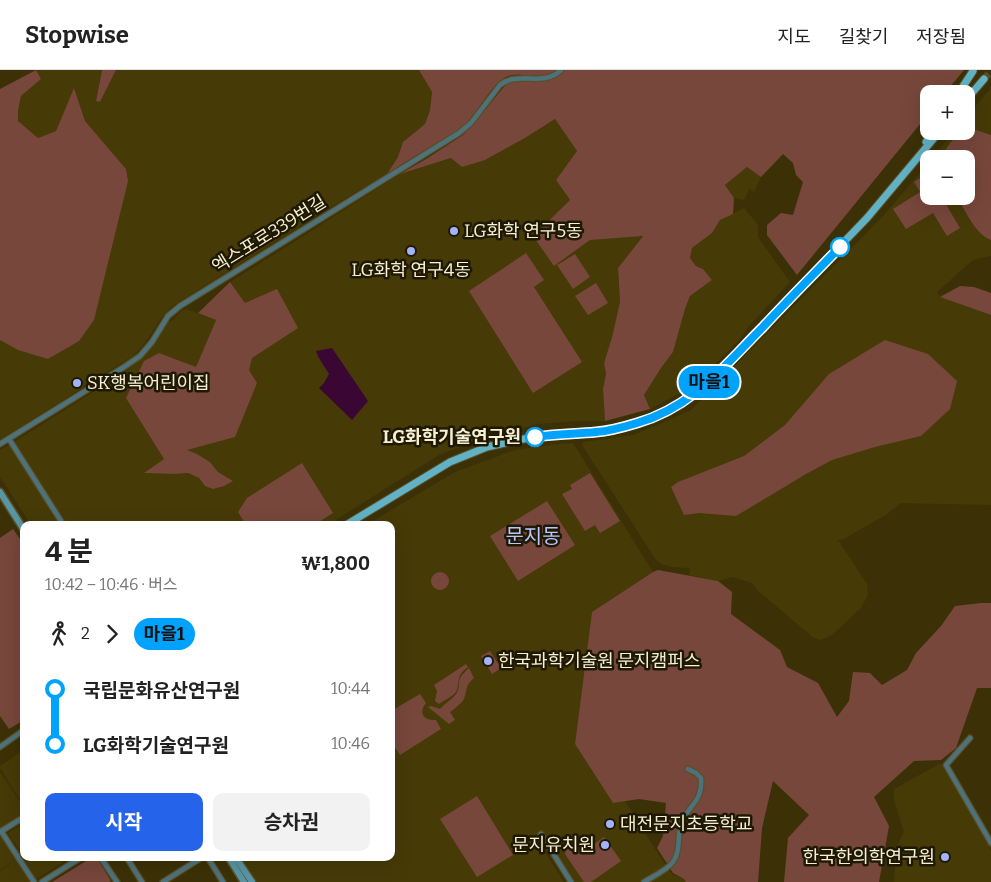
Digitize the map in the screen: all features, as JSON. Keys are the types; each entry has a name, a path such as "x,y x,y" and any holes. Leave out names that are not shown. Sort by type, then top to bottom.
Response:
{"main road":[{"path":"964,85 973,71"},
{"path":"975,90 984,79"},
{"path":"910,168 927,140"},
{"path":"353,521 450,462 487,447 553,434 596,432 622,427 656,417 677,406 700,390 723,368 868,218 933,140"},
{"path":"0,492 20,524"},
{"path":"231,861 244,882"},
{"path":"238,861 252,882"}],"street":[{"name":"엑스포로339번길","path":"0,444 140,356 152,342 168,316 180,306 459,134 471,123 505,81 519,77 548,78 561,70"},
{"path":"8,439 61,521"},
{"path":"0,747 20,733"},
{"path":"970,738 946,766 991,843"},
{"path":"644,882 670,865 676,856 678,834 682,823 701,791 701,778 688,769"},
{"path":"20,820 1,832 20,861"},
{"path":"542,834 571,882"},
{"path":"20,861 34,882"},
{"path":"42,882 75,861"},
{"path":"103,861 116,882"},
{"path":"129,861 142,882"},
{"path":"163,882 196,861"},
{"path":"210,861 223,882"}],"shaded area":[{"path":"36,70 102,70 96,101 100,102 116,70 419,70 432,92 430,110 425,124 403,142 398,157 387,174 322,212 171,307 142,347 131,357 0,440 0,340 18,350 126,169 85,121 74,89 56,131 38,138 18,121 21,96 41,79"},
{"path":"36,70 41,79 21,96 18,121 38,138 56,131 74,88 85,121 126,169 128,181 94,320 79,341 48,359 18,350 0,340 0,89"},
{"path":"102,70 116,70 100,102 96,101"},
{"path":"419,70 558,70 546,76 512,75 506,77 494,87 472,117 460,129 387,174 398,157 403,142 425,124 430,110 432,92"},
{"path":"565,70 964,70 952,85 920,85 920,124 797,275 767,235 767,225 781,213 793,215 803,182 796,175 793,163 783,154 761,177 747,167 725,185 734,198 733,214 720,220 712,233 692,248 690,258 712,280 690,296 673,352 644,395 650,409 605,421 603,389 606,374 604,363 620,302 618,268 643,236 590,240 554,266 533,236 570,200 556,180 577,151 555,119 485,160 462,167 451,158 400,174 463,135 508,83 546,81 558,76"},
{"path":"991,88 991,256 973,260 937,292 940,297 991,315 991,505 901,503 887,514 844,539 838,540 867,584 868,595 861,608 832,635 821,640 812,637 757,590 752,583 733,577 718,581 689,575 690,568 672,567 656,560 582,445 584,442 633,435 690,411 884,215 920,173 920,205 975,205 975,150 938,150 947,140 975,140 975,107"},
{"path":"555,119 577,151 556,180 570,200 533,235 555,265 590,240 643,235 618,268 620,302 604,363 606,374 603,389 605,421 538,424 491,436 462,446 439,455 334,521 63,521 13,444 14,442 128,370 151,347 168,321 171,322 181,311 186,309 216,320 196,368 159,353 144,361 165,459 145,473 188,473 199,478 205,486 232,481 218,472 210,462 186,450 248,370 252,358 298,327 245,303 230,282 400,174 452,158 485,160"},
{"path":"975,130 991,135 991,240 980,233 975,227 962,205 975,205 975,150 946,150 953,140 975,140"},
{"path":"747,167 761,177 754,192 749,189 744,200 734,198 725,185"},
{"path":"920,178 920,192 914,182"},
{"path":"920,192 920,205 946,205 960,228 947,236 933,213 906,229 893,209"},
{"path":"744,208 758,225 758,237 790,282 749,326 740,339 699,380 682,392 650,409 644,395 673,352 690,296 712,280 690,258 692,248 712,233 720,220"},
{"path":"526,253 544,280 534,287 582,362 533,393 469,291"},
{"path":"575,254 590,277 573,289 557,265"},
{"path":"230,282 245,303 277,289 298,328 252,358 249,370 257,383 235,437 187,450 210,462 218,472 233,481 213,489 205,486 199,478 188,473 144,473 164,459 126,398 144,361 159,353 196,367 216,320 198,313"},
{"path":"596,283 608,303 588,315 575,296"},
{"path":"960,286 974,287 991,293 991,315 940,297"},
{"path":"885,340 928,354 957,381 950,409 921,436 832,460 736,516 699,513 684,515 671,487 678,482 744,456 785,425 829,374"},
{"path":"332,348 368,401 352,420 319,388 329,374 316,351"},
{"name":"한국과학기술원 문지캠퍼스","path":"573,443 653,572 592,612 575,744 613,803 625,801 666,866 642,882 573,882 549,845 543,849 564,882 257,882 244,861 395,861 395,521 373,521 455,472 515,450"},
{"path":"9,445 59,521 28,521 0,477 0,450"},
{"path":"302,463 333,513 320,521 244,521 238,512 247,498"},
{"path":"590,473 620,521 600,533 595,525 585,531 562,494 572,489 570,485"},
{"path":"547,501 575,545 518,581 490,536"},
{"path":"13,529 20,539 20,722 9,729 0,716 0,538"},
{"path":"658,570 718,581 732,592 731,614 780,650 787,667 818,683 837,717 849,701 853,672 870,673 882,685 907,670 916,653 941,626 955,606 991,603 991,688 977,688 956,748 941,760 914,761 874,797 889,826 879,882 784,882 788,838 809,815 773,781 762,828 758,882 686,882 673,873 657,848 663,836 666,803 639,799 613,803 575,744 592,612"},
{"path":"440,572 446,575 449,581 446,587 440,590 434,587 431,581 434,575"},
{"path":"490,651 501,668 492,674 481,656"},
{"path":"466,664 468,667 461,673 456,692 439,704 435,701 437,691 434,685"},
{"path":"469,668 474,678 467,686 463,701 450,712 455,720 449,724 428,707 440,709 453,698 458,690 460,678"},
{"path":"420,694 426,703 422,710 425,718 436,720 441,729 400,755 395,748 395,709"},
{"path":"20,753 20,800 0,768 0,766"},
{"name":"한국한의학연구원","path":"941,763 991,850 991,882 894,882 896,848 904,832 894,800 894,789"},
{"path":"0,772 20,802 20,816 0,829"},
{"path":"477,796 513,855 477,877 440,819"},
{"path":"20,826 20,851 8,833"},
{"path":"0,836 16,860 0,870"},
{"path":"604,837 621,861 591,882 584,882 565,854 568,840 570,839 581,853"},
{"path":"16,860 30,882 0,882 0,871"},
{"path":"25,861 61,861 62,863 36,879"},
{"path":"86,861 99,861 111,881 109,882 52,882"},
{"path":"668,869 672,874 684,879 686,882 649,882"}],"tunnel":[{"path":"984,79 991,71"}],"bus line":[{"name":"마을1","path":"535,437 553,434 596,432 622,427 656,417 677,406 700,390 723,368 840,247"}],"place":[{"name":"LG화학 연구5동","path":"454,231"},
{"name":"LG화학 연구4동","path":"411,251"},
{"name":"SK행복어린이집","path":"77,383"},
{"name":"LG화학기술연구원","path":"535,437"},
{"name":"한국과학기술원 문지캠퍼스","path":"488,661"},
{"name":"대전문지초등학교","path":"610,824"},
{"name":"문지유치원","path":"605,845"},
{"name":"한국한의학연구원","path":"945,857"}],"district":[{"name":"문지동","path":"533,536"}]}
